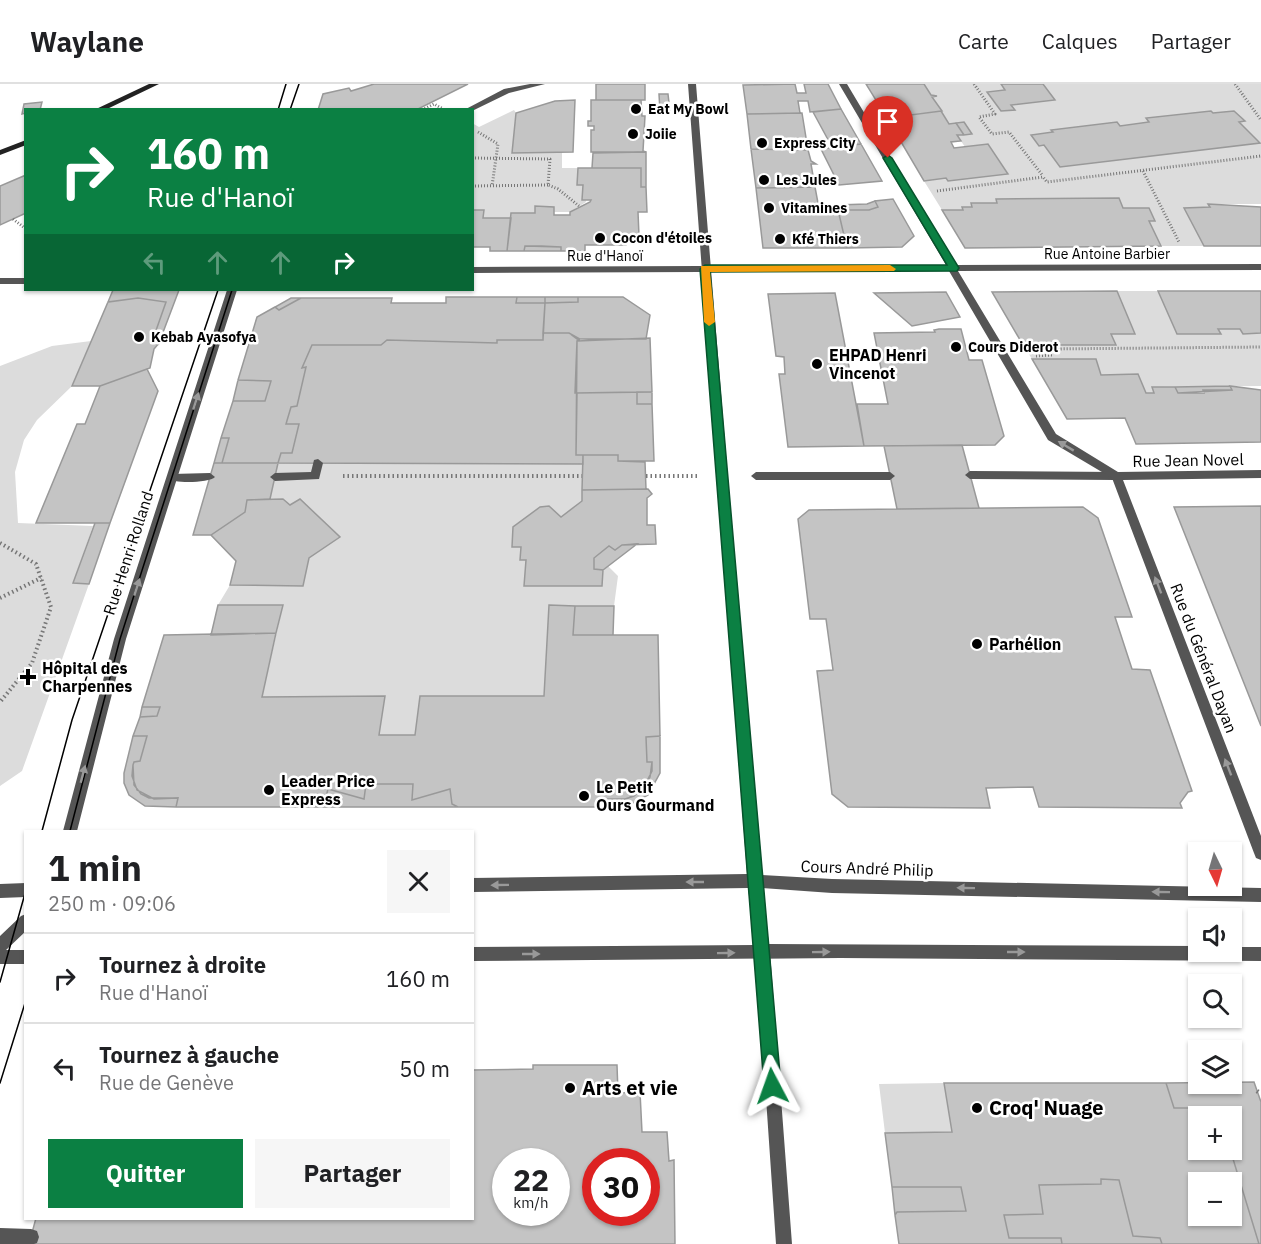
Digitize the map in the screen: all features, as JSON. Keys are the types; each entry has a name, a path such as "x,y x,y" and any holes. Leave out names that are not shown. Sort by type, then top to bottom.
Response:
{"main road":[{"path":"102,108 155,84"},
{"path":"0,153 24,143"}],"street":[{"path":"472,108 507,91 541,84"},
{"path":"692,84 754,881 763,952 784,1244"},
{"path":"843,84 1052,437 1116,476"},
{"name":"Rue Antoine Barbier","path":"954,268 1261,267"},
{"name":"Rue d'Hanoï","path":"474,270 954,268"},
{"path":"0,281 24,281"},
{"name":"Rue Henri Rolland","path":"70,830 120,639 232,291"},
{"path":"275,477 315,476 318,463"},
{"name":"Rue Jean Novel","path":"970,476 1261,474"},
{"path":"756,476 890,476"},
{"name":"Rue du Général Dayan","path":"1116,476 1261,853"},
{"path":"172,478 210,477"},
{"name":"Cours André Philip","path":"474,885 754,881 832,886 1261,895"},
{"path":"0,891 24,890"},
{"path":"0,946 24,923"},
{"path":"474,954 763,952 1261,954"},
{"path":"0,957 24,957"},
{"path":"0,1236 31,1237"}],"path":[{"path":"974,84 995,114 979,117 992,134 1009,132 1047,182 1261,156"},
{"path":"1235,84 1261,120"},
{"path":"426,108 434,104 441,108"},
{"path":"474,129 498,144 492,186"},
{"path":"474,158 550,159 548,185"},
{"path":"1143,171 1191,268"},
{"path":"910,195 1043,177"},
{"path":"474,186 548,185 558,189 579,206"},
{"path":"13,219 24,227"},
{"path":"1030,356 1052,355 1050,350 1261,347"},
{"path":"315,476 582,476"},
{"path":"646,476 697,476"},
{"path":"0,543 36,564 51,607 32,663 0,702"},
{"path":"0,598 41,578"}],"shaded area":[{"path":"924,84 1261,84 1261,204 1209,204 1210,207 1184,208 1204,246 1161,246 1149,221 1123,208 1118,198 996,199 997,203 972,203 972,207 963,207 963,210 942,210 924,181 946,178 948,181 1008,173 988,144 965,147 957,135 971,134 949,124 932,97 936,96 931,95"},
{"path":"514,110 516,113 512,152 562,152 562,168 578,168 577,185 583,185 586,202 570,212 554,212 554,207 536,206 535,213 511,213 511,218 483,218 484,210 474,210 474,124 479,127"},
{"path":"1117,291 1158,291 1178,334 1220,334 1218,329 1240,329 1243,334 1261,333 1261,386 1152,387 1154,393 1146,393 1138,374 1101,375 1095,359 1032,359 1023,345 1115,345 1111,334 1135,334"},
{"name":"Hôpital des Charpennes","path":"91,341 72,386 37,420 24,440 15,472 18,523 93,526 73,583 89,584 22,771 0,786 0,366 52,346"},
{"path":"278,463 583,464 582,501 561,517 549,506 540,507 513,527 512,546 521,547 520,560 526,560 524,586 602,586 603,570 608,566 618,576 614,606 549,606 544,696 420,696 415,735 379,735 385,696 262,697 283,605 218,605 230,585 303,586 309,558 340,537 300,499 290,505 283,499 270,499"},
{"path":"944,1083 952,1132 885,1133 879,1084"}],"building":[{"path":"374,84 468,84 420,108 319,108 323,94 349,88 351,91"},
{"path":"596,84 645,84 645,100 596,100"},
{"path":"795,84 797,93 806,93 804,84 828,84 841,109 810,112 808,101 798,101 800,113 747,114 743,85"},
{"path":"866,84 924,84 931,95 937,96 932,97 942,111 887,118"},
{"path":"1001,84 1043,84 1055,100 1011,105 1015,110 1001,111 987,92 1005,90"},
{"path":"659,94 668,94 670,112 660,112"},
{"path":"575,100 573,152 512,153 516,113 555,101"},
{"path":"591,100 641,100 642,116 645,116 643,151 646,152 591,152 591,130 594,130 594,126 588,126 588,121 591,121"},
{"path":"42,102 40,108 24,108 22,114 24,104"},
{"path":"841,109 861,144 832,147 813,112"},
{"path":"941,111 949,124 956,123 964,135 957,135 961,141 951,142 954,148 988,144 1008,174 948,181 946,178 924,181 887,118"},
{"path":"1211,111 1213,113 1234,111 1245,121 1239,122 1260,143 1060,167 1044,145 1039,146 1031,135 1053,132 1051,130 1117,122 1120,126 1149,122 1146,118"},
{"path":"802,113 808,150 751,149 747,114"},
{"path":"964,122 972,134 964,135 956,123"},
{"path":"861,144 882,181 839,185 821,149"},
{"path":"751,149 808,150 811,161 816,164 811,164 815,187 756,188"},
{"path":"646,152 646,187 641,187 641,168 592,168 593,153"},
{"path":"578,168 641,168 641,187 646,187 647,212 638,212 639,236 626,237 626,245 585,245 585,251 561,251 561,247 525,246 524,251 507,251 511,213 535,213 535,206 554,207 554,215 570,215 570,212 590,202 591,200 582,200 583,185 577,185"},
{"path":"24,176 24,214 0,225 0,186"},
{"path":"815,187 820,214 839,214 847,248 763,248 756,188"},
{"path":"1119,198 1123,208 1149,208 1155,221 1149,221 1161,246 965,248 942,210 963,210 962,207 972,207 971,203 997,203 996,199"},
{"path":"893,199 914,236 902,247 847,248 838,210 869,210 878,207 875,201"},
{"path":"875,201 878,207 869,210 838,210 837,205 867,204"},
{"path":"1208,204 1261,207 1261,246 1204,246 1184,208 1210,207"},
{"path":"474,210 484,210 483,218 511,218 507,251 490,251 490,247 474,247"},
{"path":"525,246 561,247 561,251 524,251"},
{"path":"113,291 179,291 159,343 158,339 153,339 166,302 138,298 108,302"},
{"path":"1117,291 1135,334 1111,334 1116,345 1023,345 992,292"},
{"path":"1158,291 1261,291 1261,333 1243,334 1240,329 1218,329 1221,334 1177,334"},
{"path":"946,292 960,317 912,326 874,293"},
{"name":"EHPAD Henri Vincenot","path":"835,293 864,446 788,447 779,374 785,374 784,357 776,356 768,294"},
{"path":"446,297 517,297 516,303 545,303 543,340 497,340 497,343 387,340 381,345 312,345 302,368 306,367 297,406 291,407 286,424 299,424 292,453 281,453 278,463 222,463 229,438 221,438 233,401 265,401 271,381 238,380 257,317 275,307 279,310 301,298 392,298 391,303 446,303"},
{"path":"517,297 545,297 545,303 516,303"},
{"path":"545,297 578,297 578,302 545,303"},
{"path":"578,297 623,297 650,315 646,339 577,339 569,333 543,333 545,303 578,302"},
{"path":"138,298 166,302 153,339 158,339 159,343 154,349 150,368 100,386 72,386 108,302"},
{"path":"291,298 301,298 279,310 275,307"},
{"path":"961,329 969,360 982,360 1004,436 995,445 864,446 857,404 888,404 874,333 935,332 934,330"},
{"path":"543,333 569,333 580,339 577,341 576,455 583,455 583,464 278,463 281,453 292,453 299,424 286,424 291,407 297,406 306,367 302,368 312,345 381,345 387,340 497,343 497,340 543,340"},
{"path":"650,338 652,392 575,393 577,341"},
{"path":"1032,359 1096,359 1101,375 1138,374 1146,393 1154,393 1152,387 1175,387 1178,393 1232,390 1230,386 1261,390 1261,442 1136,444 1125,418 1067,419"},
{"path":"147,369 158,391 110,523 36,523 77,424 85,424 100,386"},
{"path":"238,380 271,381 265,401 233,401"},
{"path":"1230,386 1232,390 1203,390 1204,393 1178,393 1175,387"},
{"path":"637,392 652,392 652,404 637,404"},
{"path":"637,392 637,404 652,404 654,461 618,461 618,455 576,455 577,393"},
{"path":"221,438 229,438 222,463 214,463"},
{"path":"962,445 979,508 897,509 884,446"},
{"path":"583,455 618,455 618,461 645,462 646,489 582,490"},
{"path":"214,463 278,463 270,499 247,500 245,512 211,535 193,535"},
{"path":"648,489 652,494 647,498 647,525 655,525 656,544 622,545 615,550 609,546 594,558 594,569 603,570 602,586 524,586 526,560 520,560 521,547 512,547 513,527 540,507 549,506 561,517 582,501 582,490"},
{"path":"283,499 290,505 300,499 340,537 309,558 303,586 230,585 236,561 211,535 245,512 247,500"},
{"path":"1261,506 1261,726 1174,507"},
{"name":"Parhélion","path":"1083,507 1098,518 1132,617 1115,617 1132,669 1150,670 1192,791 1188,792 1180,803 1182,808 1039,807 1033,787 986,788 990,808 848,807 832,794 817,671 833,670 826,619 810,619 798,519 809,510"},
{"path":"95,523 110,523 89,584 73,583"},
{"path":"637,544 603,570 594,569 594,558 609,546 615,550 622,545"},
{"path":"218,605 283,605 276,633 211,635"},
{"path":"549,605 575,606 573,635 658,635 660,736 646,737 647,762 652,762 652,771 644,787 634,796 625,799 598,799 598,807 458,807 452,804 450,789 412,800 413,784 366,784 364,799 328,789 325,801 317,807 176,807 178,798 149,798 141,794 134,785 133,765 134,762 140,761 147,736 133,736 140,717 157,716 160,707 142,707 164,635 276,633 262,697 385,696 379,735 415,735 420,696 544,696"},
{"path":"575,606 614,606 613,635 573,635"},
{"path":"142,707 160,707 157,716 140,717"},
{"path":"133,736 147,736 140,761 134,762 133,765 132,776 137,790 154,799 178,798 176,807 145,806 129,795 124,783 124,773"},
{"path":"660,736 660,773 648,795 626,807 598,807 598,799 627,799 644,787 650,777 652,762 647,762 646,737"},
{"path":"366,784 413,784 412,800 450,789 452,804 458,807 317,807 325,801 328,789 364,799"},
{"path":"533,1065 617,1065 618,1093 640,1092 642,1132 667,1132 669,1161 674,1160 675,1244 29,1244 35,1220 474,1220 474,1070 533,1069"},
{"path":"1242,1082 1254,1082 1261,1102 1261,1244 1259,1244 1242,1188 1242,1172 1237,1172 1233,1160 1242,1160 1242,1106 1174,1108 1166,1083 1188,1083 1188,1094 1242,1094"},
{"path":"944,1083 1166,1083 1174,1108 1188,1108 1188,1160 1233,1160 1237,1172 1188,1172 1188,1226 1242,1226 1242,1188 1259,1244 1162,1244 1160,1238 1133,1236 1119,1180 1101,1179 1101,1184 1039,1185 1043,1214 1004,1215 1009,1238 1061,1238 1062,1244 899,1244 895,1215 897,1212 966,1211 961,1187 892,1187 885,1133 952,1132"},
{"path":"1101,1179 1119,1180 1133,1236 1160,1238 1162,1244 1062,1244 1061,1238 1009,1238 1004,1215 1043,1214 1039,1185 1101,1184"},
{"path":"892,1187 961,1187 966,1211 897,1212 895,1215"}],"tram line":[{"path":"279,108 286,84"},
{"path":"291,108 299,84"},
{"path":"42,830 72,720 218,291"},
{"path":"70,830 120,639 232,291"},
{"path":"0,982 24,897"},
{"path":"0,1083 24,1006"}],"slow traffic":[{"path":"709,322 705,269 890,269"}],"place":[{"name":"Eat My Bowl","path":"636,109"},
{"name":"Joiie","path":"633,134"},
{"name":"Express City","path":"762,143"},
{"name":"Les Jules","path":"764,180"},
{"name":"Vitamines","path":"769,208"},
{"name":"Cocon d'étoiles","path":"600,238"},
{"name":"Kfé Thiers","path":"780,239"},
{"name":"Kebab Ayasofya","path":"139,337"},
{"name":"Cours Diderot","path":"956,347"},
{"name":"EHPAD Henri Vincenot","path":"817,364"},
{"name":"Parhélion","path":"977,644"},
{"name":"Hôpital des Charpennes","path":"28,677"},
{"name":"Leader Price Express","path":"269,790"},
{"name":"Le Petit Ours Gourmand","path":"584,796"},
{"name":"Arts et vie","path":"570,1088"},
{"name":"Croq' Nuage","path":"977,1108"}],"route":[{"path":"772,1086 763,952 754,881 705,269 954,268 888,158"}]}
